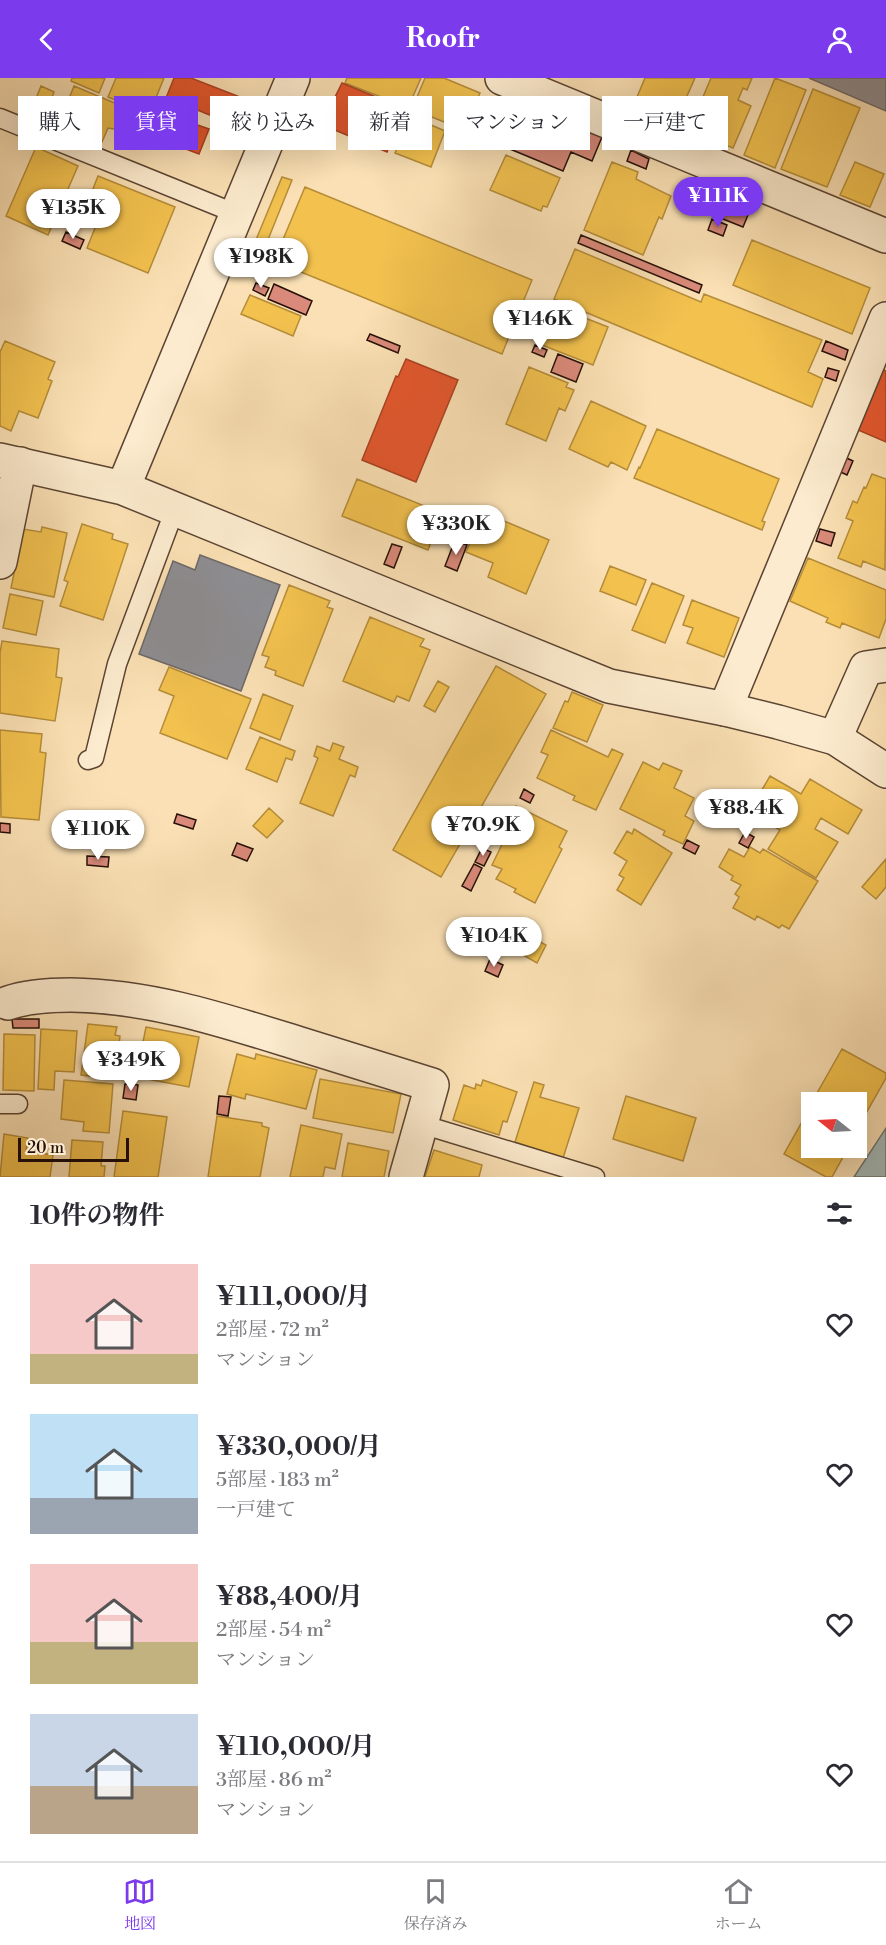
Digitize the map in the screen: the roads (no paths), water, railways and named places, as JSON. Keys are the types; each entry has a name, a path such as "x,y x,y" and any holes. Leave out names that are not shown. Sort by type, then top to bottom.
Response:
{"street":[{"path":"123,488 293,78"},
{"path":"502,78 886,236"},
{"path":"725,709 886,319"},
{"path":"0,562 10,462 123,488 609,686 725,709 835,738 886,771"},
{"path":"835,738 866,668 886,665"},
{"path":"4,1005 19,999 57,995 142,1000 238,1024 432,1085 406,1177"}],"lane":[{"path":"0,118 237,214"},
{"path":"88,760 94,758 112,664 175,509"},
{"path":"422,1124 595,1177"}]}
